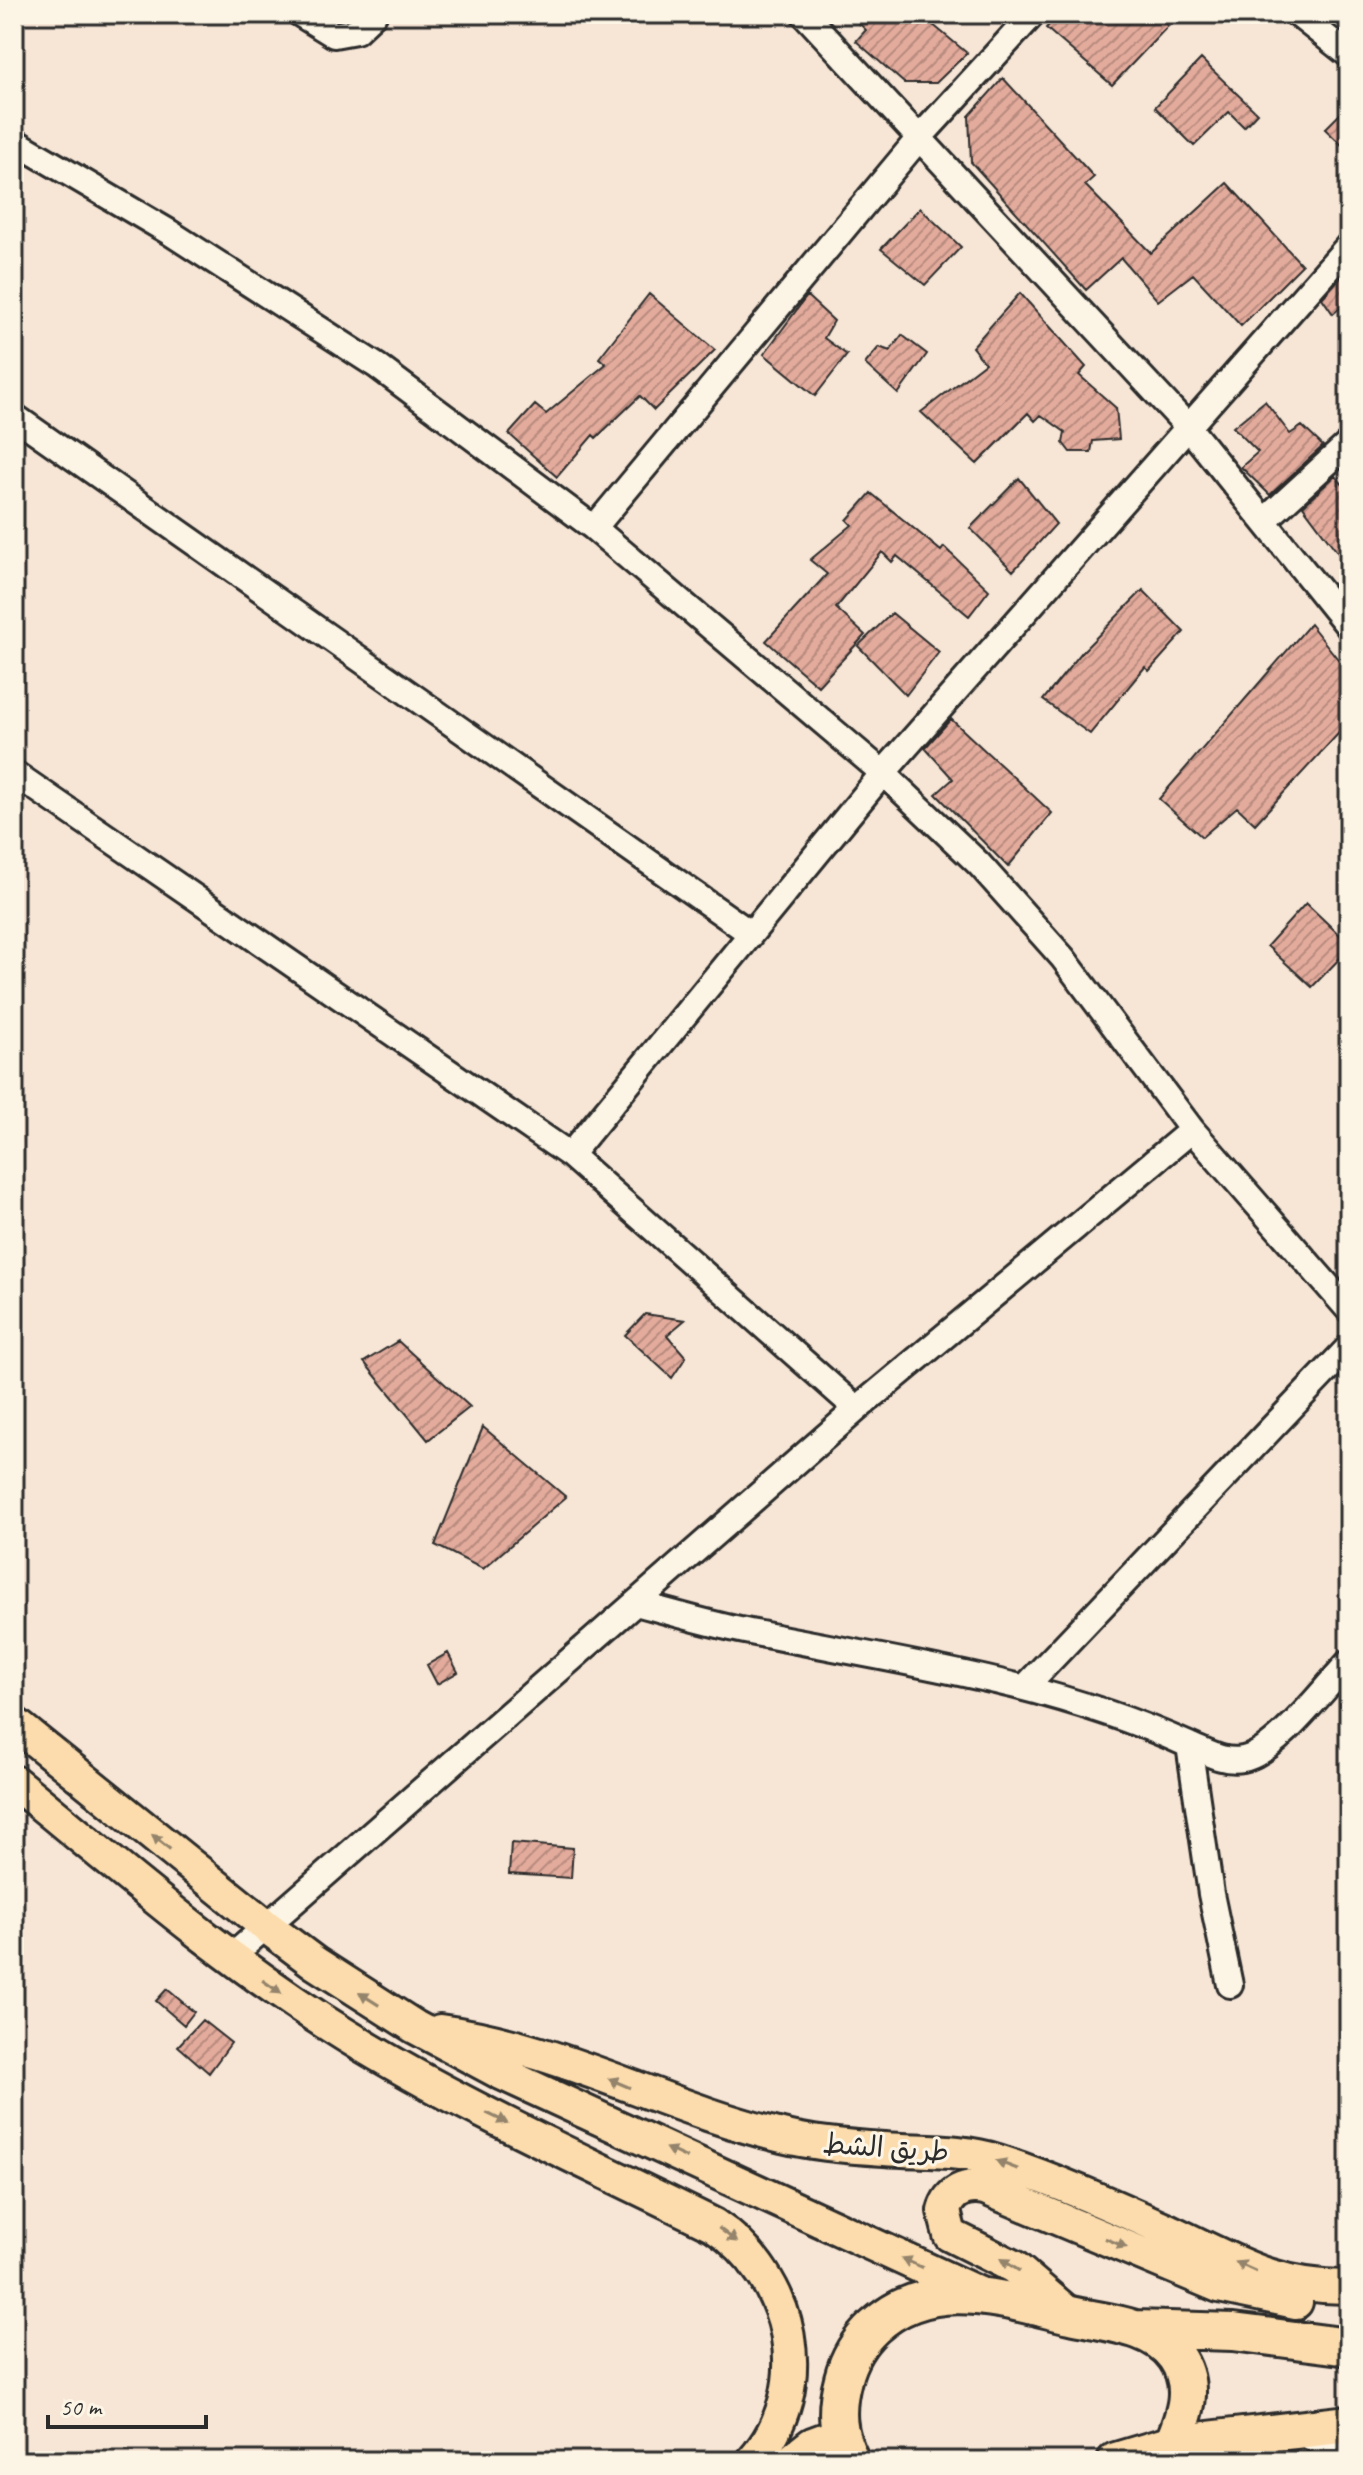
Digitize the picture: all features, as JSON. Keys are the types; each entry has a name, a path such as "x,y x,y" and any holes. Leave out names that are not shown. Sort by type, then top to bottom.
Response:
{"highway":[{"path":"794,2461 813,2446 846,2448 836,2405 845,2370 867,2334 882,2320 919,2299 940,2295 982,2295 1136,2329 1233,2332 1349,2347"},
{"path":"1136,2329 1164,2344 1183,2370 1188,2401 1174,2452"},
{"path":"1116,2461 1295,2430 1349,2424"}],"main road":[{"path":"14,1723 267,1927 315,1963 415,2027 499,2072 982,2295"},
{"path":"14,1782 231,1957 299,2005 406,2071 734,2238 773,2289 790,2349 784,2406 768,2441 753,2461"},
{"name":"طريق الشط","path":"415,2027 514,2045 697,2113 787,2137 854,2147 939,2150 981,2156 1168,2230 1269,2277 1309,2286 1349,2287"},
{"name":"طريق الشط","path":"1070,2315 1014,2267 950,2235 944,2211 951,2197 966,2187 985,2188 1219,2286 1272,2299 1349,2305"}],"street":[{"path":"300,14 317,28 334,35 345,35 356,31 374,14"},
{"path":"804,14 1189,428 1349,627"},
{"path":"594,528 920,137 1033,14"},
{"path":"1297,14 1349,55"},
{"path":"14,141 169,232 377,366 594,528 883,773 979,864 1063,958 1192,1130 1349,1310"},
{"path":"570,1155 883,773 1349,245"},
{"path":"14,416 750,933"},
{"path":"1264,521 1349,443"},
{"path":"14,773 570,1155 857,1409"},
{"path":"231,1957 639,1604 857,1409 1192,1130"},
{"path":"1025,1687 1349,1347"},
{"path":"639,1604 742,1631 1025,1687 1112,1711 1224,1759 1254,1756 1273,1742 1349,1662"},
{"path":"1189,1745 1211,1894 1230,1985"},
{"path":"1295,2430 1337,2450 1346,2461"}],"shaded area":[{"path":"1339,2439 1349,2439 1349,2461 1273,2461"}],"building":[{"path":"849,14 920,14 967,53 936,83 904,83 856,41 866,30"},
{"path":"1060,14 1154,14 1168,26 1112,85 1046,28"},
{"path":"1201,59 1257,113 1244,127 1229,112 1194,146 1155,107"},
{"path":"1003,78 1094,177 1085,185 1151,253 1227,183 1302,265 1241,326 1193,274 1158,301 1121,258 1086,290 971,162 969,116"},
{"path":"1349,105 1349,152 1325,129"},
{"path":"920,208 961,247 925,285 881,249"},
{"path":"1349,268 1349,300 1333,314 1322,298"},
{"path":"1020,293 1086,367 1079,375 1116,408 1119,439 1093,441 1091,452 1070,452 1063,443 1065,432 1041,415 1035,421 1028,413 977,464 921,412 985,363 972,347"},
{"path":"649,294 715,350 654,410 640,396 596,438 593,435 557,477 509,434 535,405 546,414 606,364 599,358"},
{"path":"807,296 834,321 824,338 847,355 815,396 764,354"},
{"path":"902,335 927,354 898,394 865,364 879,347 890,351"},
{"path":"1265,401 1290,434 1302,426 1323,446 1270,495 1241,467 1258,452 1233,427"},
{"path":"1335,476 1349,491 1349,541 1338,553 1303,506"},
{"path":"1019,478 1056,524 1013,571 970,528"},
{"path":"871,493 941,551 944,547 989,590 969,616 897,556 892,562 882,552 836,608 865,635 818,686 766,641 827,574 810,560 852,525 847,520"},
{"path":"1143,590 1184,632 1149,671 1145,667 1090,734 1043,700 1082,652"},
{"path":"892,613 939,652 906,695 858,646"},
{"path":"1310,624 1349,673 1349,722 1255,824 1237,807 1202,837 1159,799"},
{"path":"951,719 1052,813 1008,867 936,794 953,779 925,748"},
{"path":"1306,903 1349,944 1349,949 1312,987 1267,946"},
{"path":"645,1314 685,1320 667,1335 686,1357 672,1378 625,1335"},
{"path":"398,1341 470,1407 428,1440 364,1362"},
{"path":"483,1427 566,1497 483,1569 435,1545"},
{"path":"448,1653 458,1672 437,1684 427,1665"},
{"path":"511,1843 573,1848 571,1878 509,1874"},
{"path":"167,1989 194,2012 184,2025 156,2001"},
{"path":"202,2020 231,2043 209,2073 178,2046"}]}
